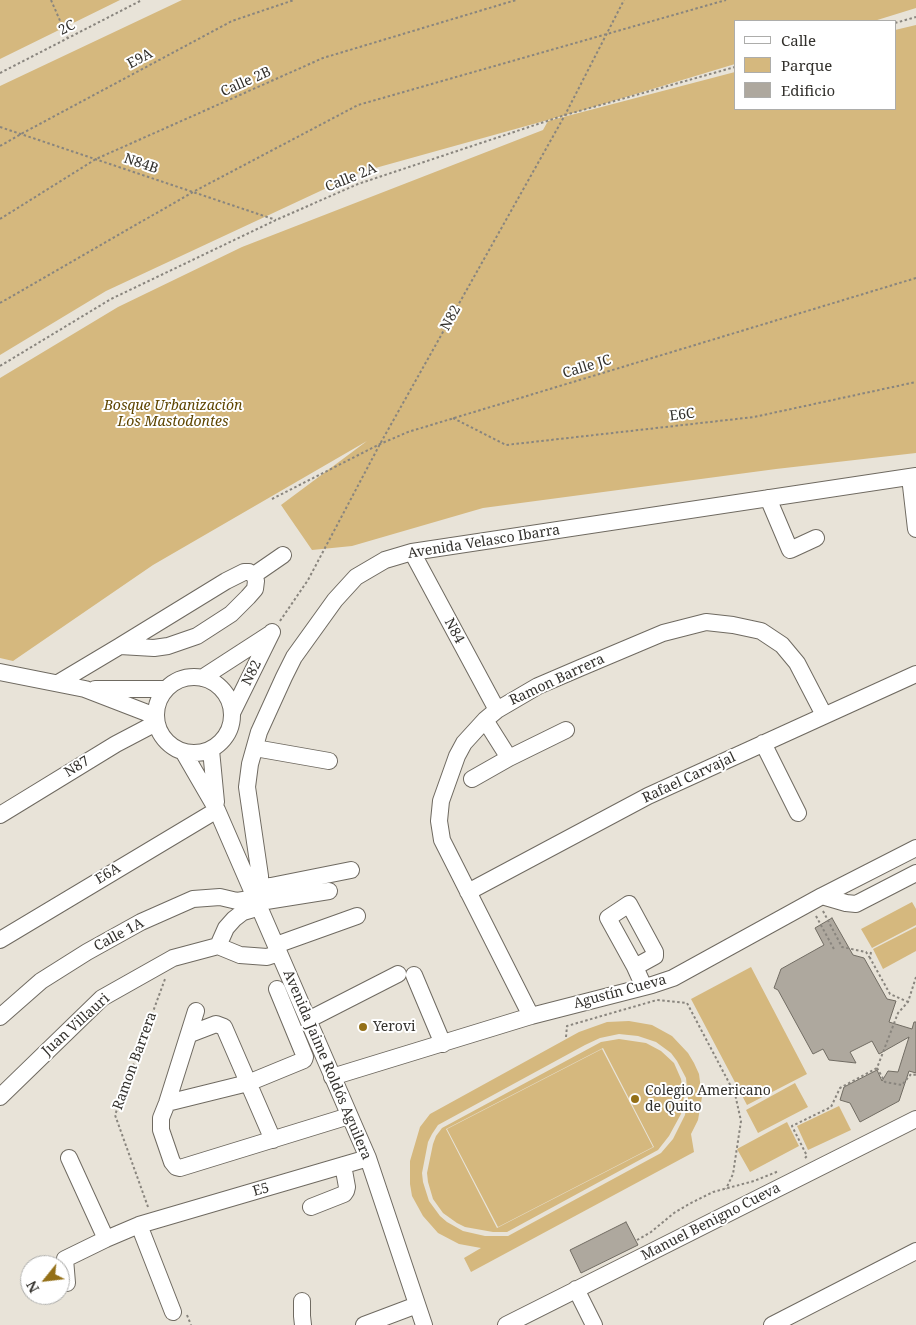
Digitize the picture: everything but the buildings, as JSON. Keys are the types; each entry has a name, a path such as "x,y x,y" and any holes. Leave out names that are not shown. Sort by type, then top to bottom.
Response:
{"street":[{"name":"Avenida Velasco Ibarra","path":"259,899 247,786 250,764 266,715 294,657 335,600 356,577 385,560 412,552 913,476"},
{"path":"913,476 916,529"},
{"path":"768,498 790,550 816,538"},
{"name":"N84","path":"412,552 491,715 509,758"},
{"path":"254,575 282,554"},
{"path":"58,683 226,581 244,572 254,575 256,582 254,589 248,597 231,614 197,636 168,646 154,648 120,646"},
{"name":"Ramon Barrera","path":"531,1016 442,840 439,821 441,801 457,756 464,743 491,715 538,686 663,633 706,622 761,631 782,645 797,663 824,715"},
{"name":"N82","path":"202,678 272,632"},
{"name":"N82","path":"232,713 272,632"},
{"path":"0,672 85,689 156,719"},
{"name":"Rafael Carvajal","path":"468,892 648,796 916,674"},
{"path":"192,677 202,678 220,687 230,703 232,722 225,738 211,750 194,754 184,753 174,749 160,733 156,719 156,706 165,689 173,683 192,677"},
{"path":"85,689 165,689"},
{"name":"N87","path":"0,815 156,719"},
{"path":"472,779 509,758 566,730"},
{"path":"763,743 798,813"},
{"path":"255,748 329,761"},
{"name":"Avenida Jaime Roldós Aguilera","path":"211,750 216,810"},
{"name":"Avenida Jaime Roldós Aguilera","path":"184,753 216,810 259,899 278,949 368,1158 424,1325"},
{"name":"E6A","path":"0,940 216,810"},
{"name":"Agustín Cueva","path":"332,1077 531,1016 644,988 673,978 916,848"},
{"path":"351,870 271,886 226,928 218,946 240,955 268,956 278,949 357,916"},
{"path":"816,900 856,904 916,873"},
{"path":"259,899 329,891"},
{"name":"Calle 1A","path":"0,1017 41,981 87,952 141,922 193,899 220,897 237,901 259,899"},
{"name":"Juan Villauri","path":"0,1097 102,998 173,958 218,946"},
{"path":"635,967 644,988"},
{"path":"308,1020 406,974 443,1044"},
{"path":"167,1104 248,1083 302,1062 305,1057 277,989"},
{"path":"196,1012 167,1104 160,1118 160,1125 172,1162 176,1167 180,1168 349,1116"},
{"path":"190,1034 216,1024 224,1027 273,1140"},
{"name":"Manuel Benigno Cueva","path":"506,1325 916,1119"},
{"path":"69,1158 106,1239"},
{"name":"E5","path":"70,1257 106,1239 146,1223 368,1158"},
{"path":"312,1207 344,1194 347,1187 343,1165"},
{"path":"146,1223 173,1312"},
{"path":"772,1325 916,1251"},
{"path":"576,1289 594,1325"},
{"path":"302,1301 303,1325"},
{"path":"364,1325 417,1305"}],"path":[{"path":"51,0 68,39"},
{"name":"2C","path":"0,73 142,0"},
{"name":"E9A","path":"0,146 232,21 294,0"},
{"name":"Calle 2B","path":"0,218 96,159 323,58 516,0"},
{"name":"N82","path":"272,632 308,580 380,444 565,115 624,0"},
{"path":"0,303 193,192 358,105 726,0"},
{"path":"896,22 916,16"},
{"name":"Calle 2A","path":"0,366 111,300 276,220 358,184 565,115 734,68"},
{"name":"N84B","path":"0,127 276,220"},
{"name":"Calle JC","path":"272,499 380,444 408,432 916,278"},
{"name":"E6C","path":"453,418 506,445 754,417 916,382"},
{"path":"816,900 835,951"},
{"path":"816,900 842,947 866,952 890,994 908,1002"},
{"path":"870,958 871,952"},
{"name":"Ramon Barrera","path":"146,1223 116,1115 173,958"},
{"path":"799,1161 808,1156 792,1126 831,1107 840,1088 877,1068 898,1013 908,1002 916,977"},
{"path":"566,1037 567,1026 657,1000 687,1003 735,1094 741,1121 733,1174 726,1189"},
{"path":"877,1068 885,1082 902,1085 911,1074 916,1075"},
{"path":"638,1240 689,1204 782,1170"}],"green space":[{"path":"0,0 120,0 0,59"},
{"path":"182,0 916,0 916,8 877,20 734,20 734,64 580,111 361,172 106,291 0,355 0,86"},
{"name":"Bosque Urbanización Los Mastodontes","path":"916,25 916,453 776,469 483,508 352,546 312,550 281,505 367,441 153,565 13,661 0,658 0,378 118,307 242,247 543,130 548,121 734,72 734,110 896,110 896,30"},
{"path":"912,902 916,909 916,925 872,948 861,929"},
{"path":"916,927 916,951 883,969 873,949"},
{"path":"751,967 807,1074 747,1105 691,999"},
{"path":"629,1021 652,1025 672,1036 688,1053 699,1074 702,1097 698,1120 691,1134 694,1152 471,1272 464,1258 481,1248 459,1244 438,1233 423,1216 412,1196 410,1161 420,1127 430,1114 579,1032 607,1022","holes":["619,1034 638,1036 656,1042 671,1053 686,1078 688,1097 685,1115 673,1139 661,1153 508,1236 485,1236 463,1231 440,1216 429,1201 422,1173 428,1142 438,1125 600,1038"]},
{"path":"619,1039 646,1043 661,1051 674,1063 681,1079 684,1097 681,1114 669,1136 658,1150 507,1232 493,1232 465,1227 443,1213 433,1199 427,1173 433,1144 442,1128 601,1042","holes":["603,1048 654,1147 497,1228 446,1129"]},
{"path":"602,1049 653,1147 498,1227 447,1129"},
{"path":"795,1083 808,1107 758,1133 746,1110"},
{"path":"839,1106 851,1130 808,1150 797,1126"},
{"path":"787,1122 799,1146 750,1172 737,1149"}],"place":[{"name":"Yerovi","path":"363,1027"},
{"name":"Colegio Americano de Quito","path":"635,1099"}]}
